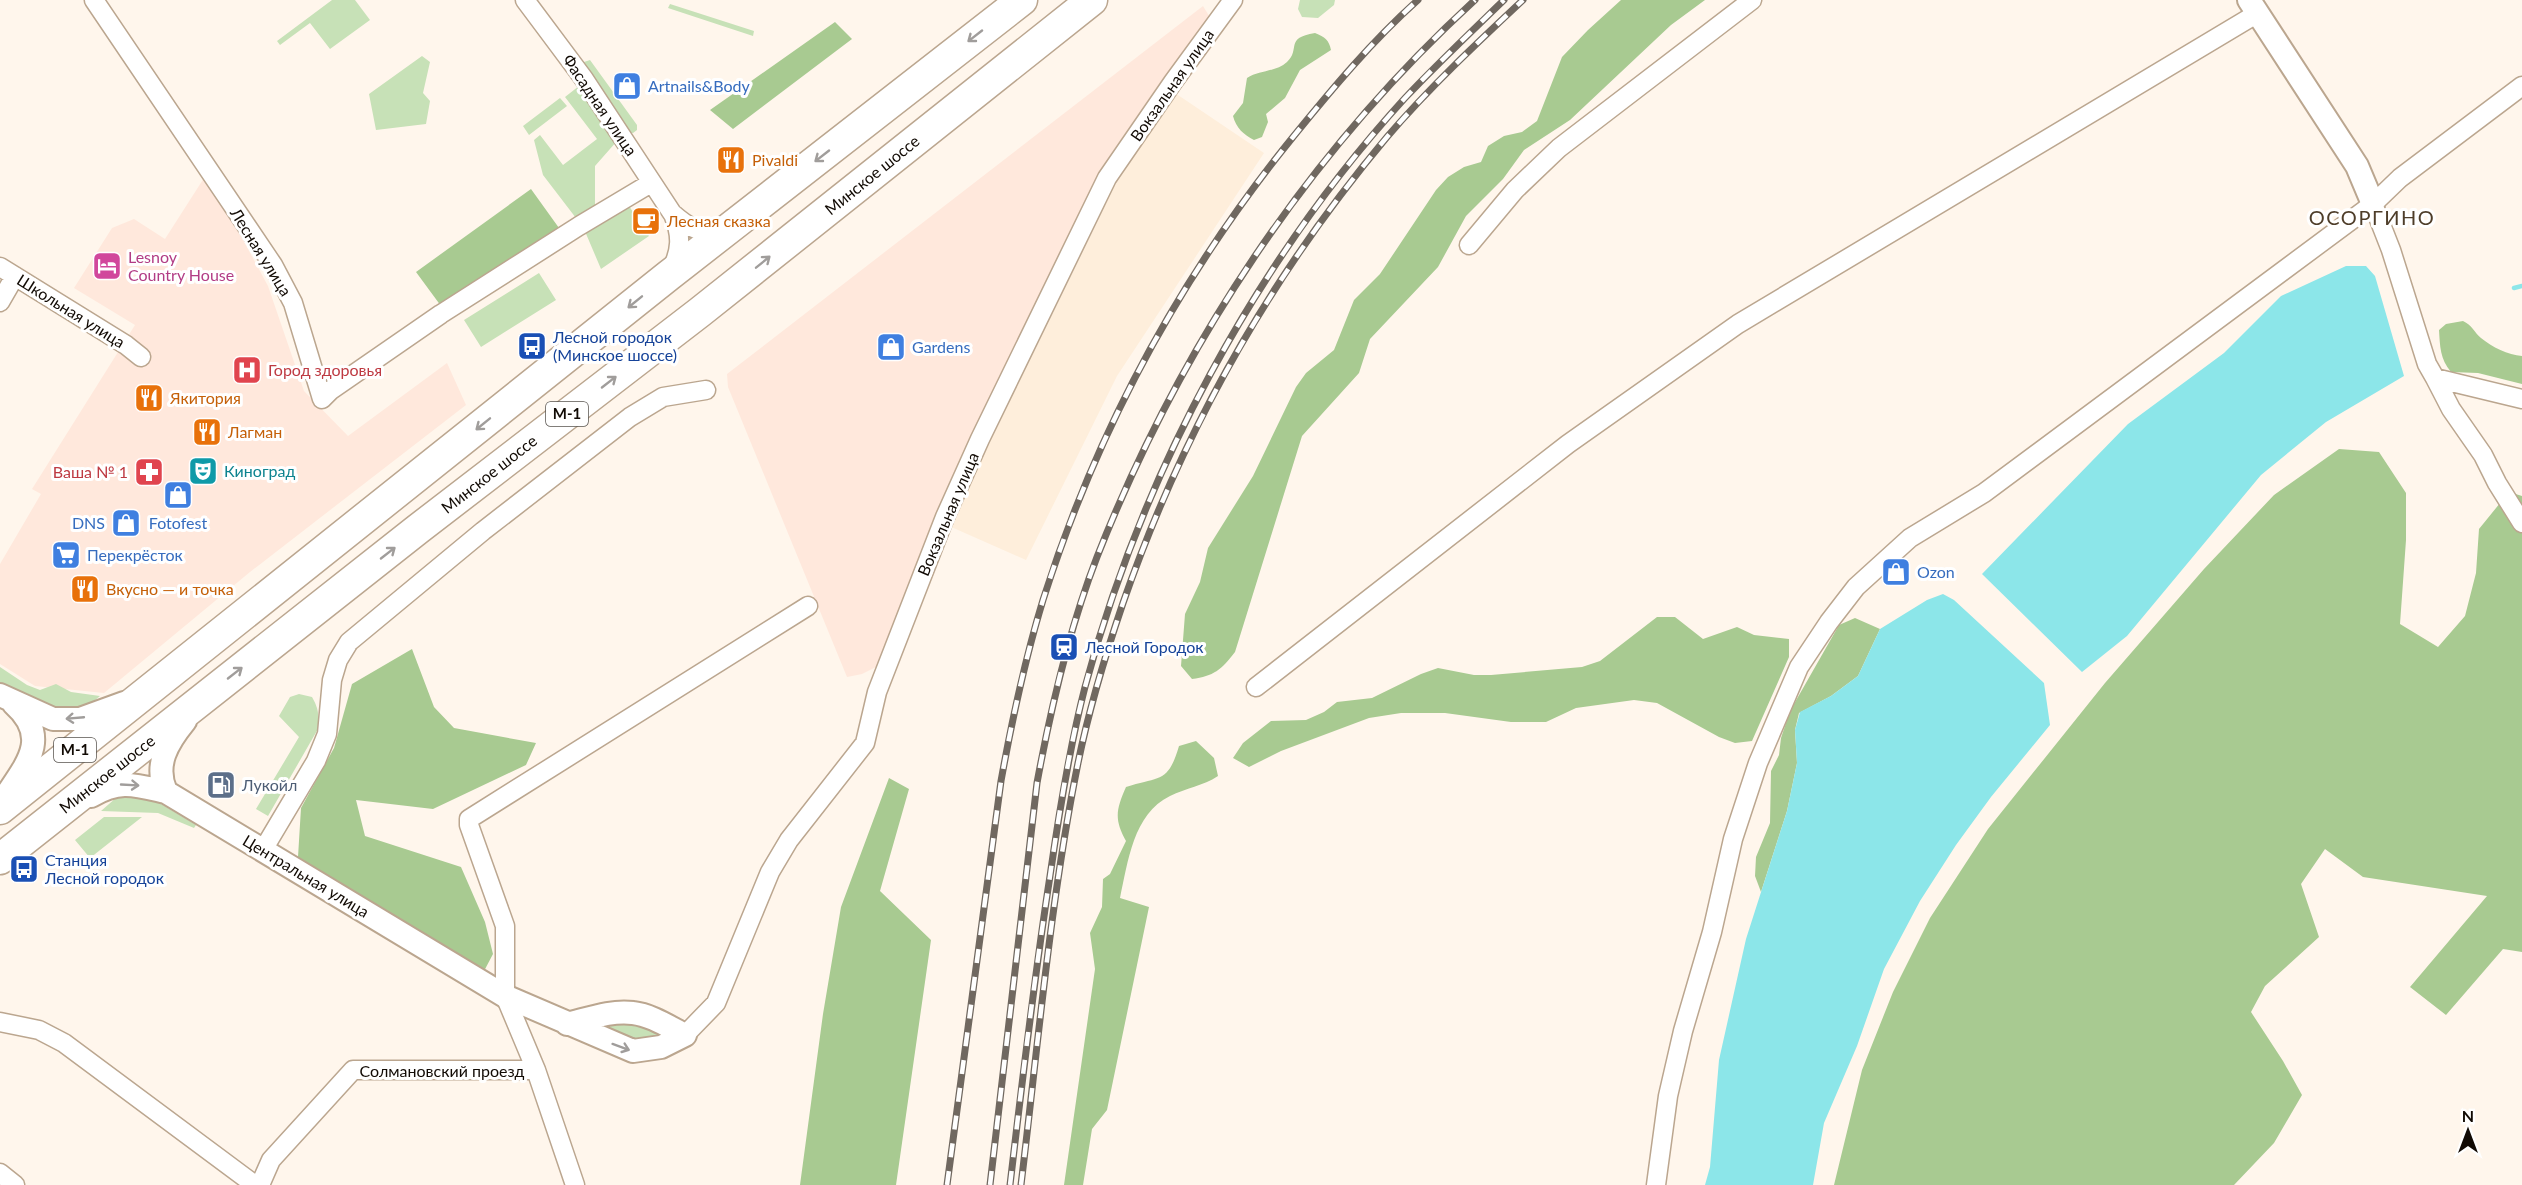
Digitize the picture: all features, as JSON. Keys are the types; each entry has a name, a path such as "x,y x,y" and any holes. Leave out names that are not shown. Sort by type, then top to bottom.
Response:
{"highway":[{"name":"М-1","path":"0,807 150,691 668,276 1022,0"},
{"name":"Минское шоссе","path":"0,859 204,697 691,320 1092,0"}],"street":[{"name":"Лесная улица","path":"94,0 273,265 293,303 322,399 331,390 440,315 651,183"},
{"name":"Фасадная улица","path":"525,0 584,79 672,213 684,224 700,232 725,231"},
{"name":"Вокзальная улица","path":"685,1035 716,1003 770,872 789,840 865,743 877,693 945,517 980,439 1107,178 1233,0"},
{"path":"1469,245 1515,190 1559,148 1752,0"},
{"path":"1256,687 1569,444 1738,324 2253,7 2357,166 2391,250 2427,364 2451,410 2483,455 2522,523"},
{"path":"1656,1185 1668,1096 1683,1031 1712,932 1733,839 1758,763 1799,667 1856,587 1910,538 1984,493 2373,204 2400,178 2522,86"},
{"name":"Фасадная улица","path":"668,276 679,255 680,244 678,228 672,213"},
{"path":"0,302 8,272"},
{"name":"Школьная улица","path":"8,272 117,338 141,357"},
{"path":"2435,378 2522,399"},
{"path":"263,850 316,761 327,734 332,680 338,660 350,642 466,545 630,417 663,397 706,390"},
{"path":"575,1185 536,1071 506,996 505,926 468,825 469,819 808,606"},
{"path":"5,698 53,718 80,719 150,691"},
{"path":"166,792 161,781 160,768 165,749 204,697"},
{"path":"0,807 34,746 32,728 21,710 5,698"},
{"name":"Центральная улица","path":"40,827 107,787 129,783 166,792 506,996 633,1051 648,1051 661,1047 685,1035"},
{"path":"567,1024 614,1013 632,1013 651,1018 685,1035"},
{"path":"0,1022 39,1030 64,1043 255,1185"},
{"name":"Солмановский проезд","path":"260,1185 271,1160 352,1070 536,1071"},
{"path":"0,1173 15,1185"}],"shaded area":[{"name":"Gardens","path":"1203,6 1211,19 1098,181 878,666 862,674 847,677 728,387 727,374"},
{"path":"1175,93 1264,153 1117,376 1026,560 949,526 1114,187"},
{"path":"204,178 228,212 268,286 304,391 348,436 447,363 466,405 250,572 104,693 35,686 0,664 0,564 41,494 32,489 135,325 74,288 112,228 134,219 165,239"}],"green space":[{"path":"332,0 355,0 370,20 330,49 310,23 280,45 277,41"},
{"path":"1300,0 1335,0 1334,5 1318,18 1302,17 1298,9"},
{"path":"1621,0 1705,0 1671,25 1570,120 1524,150 1503,179 1466,216 1438,267 1370,339 1359,373 1302,436 1235,652 1217,671 1192,679 1181,666 1185,614 1200,582 1208,548 1253,476 1296,387 1306,373 1334,350 1354,300 1380,274 1436,190 1448,177 1464,167 1481,162 1488,146 1504,136 1522,132 1537,121 1562,57"},
{"path":"670,4 754,31 753,36 668,8"},
{"path":"835,22 852,39 733,129 710,110"},
{"path":"1315,33 1326,39 1331,50 1300,70 1285,98 1266,114 1268,122 1262,137 1254,140 1250,138 1238,128 1233,116 1243,103 1247,78 1283,65 1291,57 1296,41 1305,35"},
{"path":"422,56 430,62 423,93 430,101 426,124 376,130 369,94"},
{"path":"590,60 637,125 637,130 633,133 626,132 581,63"},
{"path":"579,86 617,141 595,166 595,212 579,222 543,175 534,140 540,135 563,165 597,139 565,97"},
{"path":"560,98 567,106 529,135 523,126"},
{"path":"531,189 559,228 441,306 416,272"},
{"path":"629,206 649,236 601,269 584,229"},
{"path":"539,273 556,300 481,347 464,320"},
{"path":"2463,321 2490,344 2506,352 2522,356 2522,384 2478,373 2451,372 2440,347 2439,330 2446,324"},
{"path":"2339,449 2379,452 2406,493 2406,540 2400,624 2438,647 2465,616 2476,573 2479,529 2509,492 2522,496 2522,952 2503,949 2446,1015 2410,987 2487,896 2363,877 2325,849 2301,884 2319,937 2265,986 2251,1012 2302,1095 2274,1143 2234,1185 1834,1185 1862,1070 1893,992 1930,918 1988,829 2105,683 2204,569 2274,495"},
{"path":"1657,617 1675,617 1703,639 1737,627 1754,635 1789,639 1789,657 1752,741 1735,743 1719,737 1657,703 1634,700 1576,708 1546,722 1511,722 1445,713 1401,713 1369,718 1281,751 1249,767 1233,758 1243,743 1271,721 1306,720 1324,712 1337,702 1372,698 1438,668 1474,675 1491,675 1582,667 1600,661"},
{"path":"1855,618 1880,629 1858,676 1831,696 1799,713 1795,730 1797,763 1787,811 1761,892 1755,876 1756,857 1770,823 1771,771 1779,755 1781,738 1790,711 1839,625"},
{"path":"412,649 434,707 454,728 536,743 526,765 433,809 356,800 365,836 461,867 485,922 493,954 483,973 298,857 301,808 334,748 352,684"},
{"path":"0,667 27,685 40,690 56,684 71,692 100,696 87,706 74,711 49,710 0,682"},
{"path":"299,694 312,697 318,713 318,729 268,816 256,809 299,737 279,716 290,697"},
{"path":"1196,741 1214,758 1218,776 1170,796 1158,804 1148,814 1134,840 1120,898 1149,907 1107,1110 1092,1129 1083,1185 1064,1185 1095,969 1090,933 1102,907 1103,879 1110,874 1126,841 1118,820 1120,802 1126,787 1162,776 1171,766 1179,746"},
{"path":"889,778 909,789 880,891 931,940 896,1185 800,1185 823,1014 841,907"},
{"path":"148,796 196,825 194,828 158,813 101,811 117,797"},
{"path":"104,817 142,817 90,858 75,840"},
{"path":"626,1017 667,1037 636,1044 589,1022"}],"water":[{"path":"2346,266 2366,266 2375,276 2404,376 2326,422 2261,475 2127,636 2082,672 1982,574 2128,424 2224,353 2281,296"},
{"path":"1943,594 1954,600 2044,683 2050,725 1991,797 1956,845 1920,901 1884,969 1857,1046 1824,1123 1813,1185 1705,1185 1710,1167 1719,1060 1746,939 1787,811 1797,763 1795,730 1800,712 1831,696 1858,676 1880,629 1927,600"}],"waterway":[{"path":"2514,288 2522,286"}],"railway":[{"path":"947,1185 1001,781 1010,735 1043,600 1089,475 1146,356 1214,244 1252,190 1323,101 1369,49 1418,0"},
{"path":"990,1185 1037,783 1062,668 1097,557 1130,479 1168,402 1209,328 1254,257 1304,188 1357,122 1414,59 1475,0"},
{"path":"1010,1185 1039,953 1069,757 1085,687 1109,607 1138,528 1172,450 1211,374 1253,300 1300,229 1351,161 1405,98 1504,0"},
{"path":"1021,1185 1052,921 1078,763 1087,723 1123,603 1173,478 1234,358 1268,300 1305,244 1387,137 1419,101 1523,0"}],"place":[{"name":"Artnails&Body","path":"627,86"},
{"name":"Pivaldi","path":"731,160"},
{"name":"Лесная сказка","path":"646,221"},
{"name":"Lesnoy Country House","path":"107,266"},
{"name":"Лесной городок (Минское шоссе)","path":"532,346"},
{"name":"Gardens","path":"891,347"},
{"name":"Город здоровья","path":"247,370"},
{"name":"Якитория","path":"149,398"},
{"name":"Лагман","path":"207,432"},
{"name":"Киноград","path":"203,471"},
{"name":"Ваша № 1","path":"149,472"},
{"name":"Fotofest","path":"178,495"},
{"name":"DNS","path":"126,523"},
{"name":"Перекрёсток","path":"66,555"},
{"name":"Ozon","path":"1896,572"},
{"name":"Вкусно — и точка","path":"85,589"},
{"name":"Лесной Городок","path":"1064,647"},
{"name":"Лукойл","path":"221,785"},
{"name":"Станция Лесной городок","path":"24,869"}],"district":[{"name":"ОСОРГИНО","path":"2372,218"}]}
